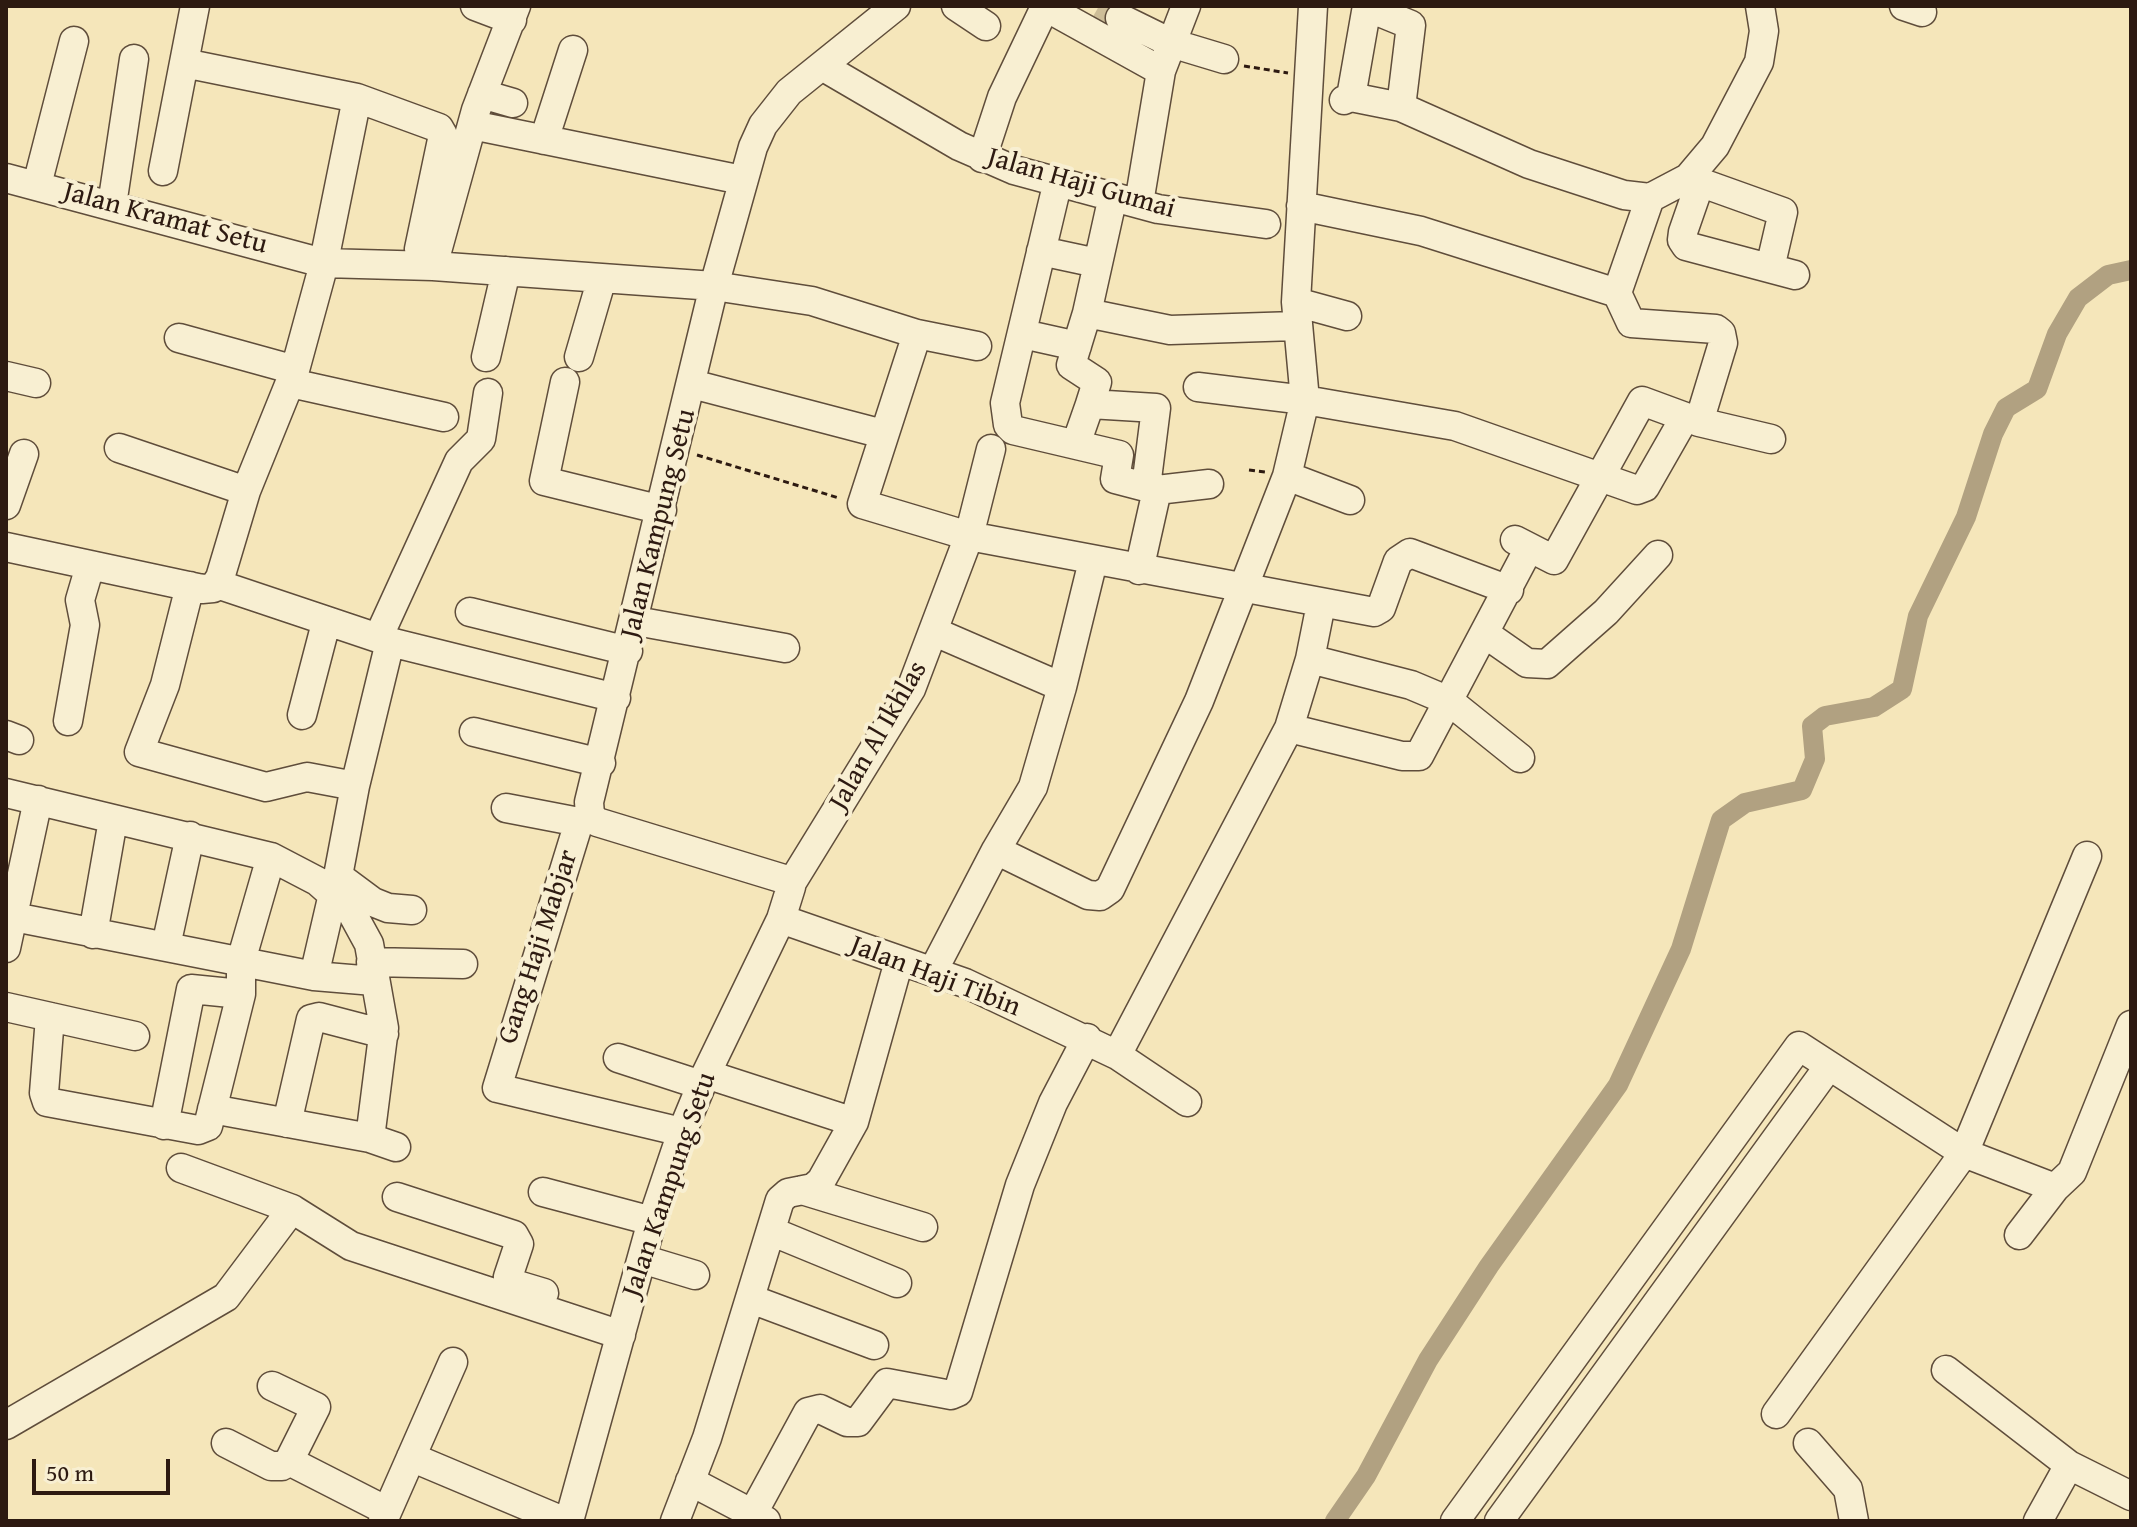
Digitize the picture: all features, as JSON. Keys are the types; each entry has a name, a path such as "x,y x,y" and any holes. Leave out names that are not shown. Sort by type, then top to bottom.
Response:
{"street":[{"path":"163,171 195,6"},
{"path":"424,266 482,94 514,13 475,6"},
{"name":"Jalan Kampung Setu","path":"584,819 636,621 714,286 742,180 763,125 775,107 896,6"},
{"path":"956,6 986,26"},
{"path":"982,158 1002,97 1044,6 1161,71"},
{"path":"1076,444 1097,382 1073,369 1097,263 1126,200 1161,71 1186,6"},
{"path":"996,850 1088,895 1100,896 1110,889 1199,701 1287,476 1305,400 1296,314 1313,6"},
{"path":"1401,107 1411,25 1367,6 1348,98 1401,107 1529,164 1624,195 1650,198 1694,180 1783,212 1782,272 1683,243 1694,180 1759,62 1764,31 1760,6"},
{"path":"1120,18 1171,43 1224,59"},
{"path":"37,185 74,41"},
{"path":"544,140 573,50"},
{"path":"112,205 134,59"},
{"path":"184,63 357,98 439,128 443,135 424,266"},
{"name":"Jalan Haji Gumai","path":"822,66 982,158 1126,200 1266,224"},
{"path":"482,94 513,103"},
{"path":"355,786 307,777 266,787 139,752 203,585 293,376 323,263 357,98"},
{"path":"472,125 742,180"},
{"name":"Jalan Kramat Setu","path":"6,178 323,263"},
{"path":"1058,181 1005,403 1008,425 1013,430 1119,455 1115,479 1151,488 1209,484"},
{"path":"1198,387 1305,400 1455,426 1600,475 1633,490 1645,487 1692,420 1723,343 1721,333 1708,328 1631,323 1617,293 1650,198"},
{"path":"1301,206 1421,231 1617,293"},
{"path":"1041,251 1097,263"},
{"path":"323,263 424,266 714,286 812,301 917,334 977,346"},
{"path":"486,357 506,271"},
{"path":"579,357 602,278"},
{"path":"1087,313 1170,330 1296,314 1347,316"},
{"path":"917,334 862,504 969,536 1321,604 1378,610 1398,561 1410,553 1509,590"},
{"path":"1023,334 1077,346"},
{"path":"179,338 293,376 444,417"},
{"path":"6,376 36,383"},
{"path":"565,382 542,475 544,481 662,510"},
{"path":"692,384 883,434"},
{"path":"412,910 373,902 338,876 384,640 459,461 481,439 488,393"},
{"path":"1289,728 1402,756 1419,756 1509,590 1522,544 1554,560 1639,403 1646,401 1692,420 1771,439"},
{"path":"1090,404 1156,408 1151,488 1139,570"},
{"path":"119,448 246,491"},
{"name":"Jalan Al Ikhlas","path":"791,884 903,706 935,632 969,536 991,449"},
{"path":"6,505 24,454"},
{"path":"1287,476 1350,500"},
{"path":"6,547 90,566 203,585 384,640 616,698"},
{"path":"1484,633 1527,663 1547,664 1606,612 1658,555"},
{"path":"933,971 996,850 1033,787 1093,561"},
{"path":"68,721 85,625 80,600 90,566"},
{"path":"1117,1055 1289,728 1310,659 1321,604"},
{"path":"470,612 628,651"},
{"path":"636,621 785,648"},
{"path":"302,715 326,623"},
{"path":"935,632 1062,687"},
{"path":"1310,659 1411,685 1449,701 1520,758"},
{"path":"474,732 601,763"},
{"path":"6,793 271,857 317,881 351,911 363,929 384,1034 383,1142 212,1109"},
{"path":"6,948 38,800"},
{"path":"506,808 597,822 784,879 791,884"},
{"name":"Gang Haji Mabjar","path":"584,819 496,1083 500,1092 682,1132"},
{"path":"93,934 113,820"},
{"path":"166,946 190,836"},
{"path":"1776,1414 1964,1153 2087,856"},
{"path":"50,1017 44,1093 47,1102 164,1125 203,1129 212,1109 241,994 241,961 271,857"},
{"name":"Jalan Kampung Setu","path":"569,1521 652,1221 682,1132 703,1080 781,919 791,884"},
{"path":"314,976 333,894"},
{"path":"14,917 314,976 463,964"},
{"name":"Jalan Haji Tibin","path":"781,919 933,971 1087,1038 1187,1102"},
{"path":"675,1521 773,1232 780,1200 788,1193 821,1181 854,1122 899,961"},
{"path":"164,1125 191,989 241,994"},
{"path":"6,1007 135,1036"},
{"path":"287,1123 311,1019 319,1017 384,1034"},
{"path":"2019,1235 2055,1188 2072,1172 2131,1025"},
{"path":"690,1481 759,1517 808,1412 820,1409 847,1422 858,1422 887,1383 951,1395 958,1392 969,1346 1025,1172 1053,1103 1087,1038"},
{"path":"1455,1521 1799,1046 1964,1153 2055,1188"},
{"path":"618,1058 854,1122"},
{"path":"1499,1521 1829,1066"},
{"path":"181,1168 292,1209 351,1246 623,1327"},
{"path":"802,1190 923,1227"},
{"path":"543,1192 652,1221"},
{"path":"397,1197 514,1235 519,1244 508,1277 511,1281 623,1327"},
{"path":"6,1425 226,1297 241,1281 292,1209"},
{"path":"773,1232 897,1283"},
{"path":"642,1259 695,1275"},
{"path":"751,1299 874,1345"},
{"path":"289,1461 385,1516 453,1362"},
{"path":"1946,1370 2069,1465 2131,1496"},
{"path":"226,1443 271,1466 282,1466 289,1461 316,1407 272,1386"},
{"path":"1808,1443 1848,1489 1854,1521"},
{"path":"411,1457 563,1521"},
{"path":"2038,1521 2069,1465"}],"path":[{"path":"1224,59 1260,71 1307,75"},
{"path":"693,454 862,504"}],"waterway":[{"path":"1335,1521 1366,1476 1428,1360 1489,1266 1618,1085 1681,949 1721,820 1745,803 1802,790 1815,759 1812,726 1825,716 1874,707 1902,689 1918,616 1966,517 1993,434 2006,408 2037,389 2057,334 2078,298 2108,275 2131,270"}],"tunnel":[{"path":"1099,6 1120,18"}]}
